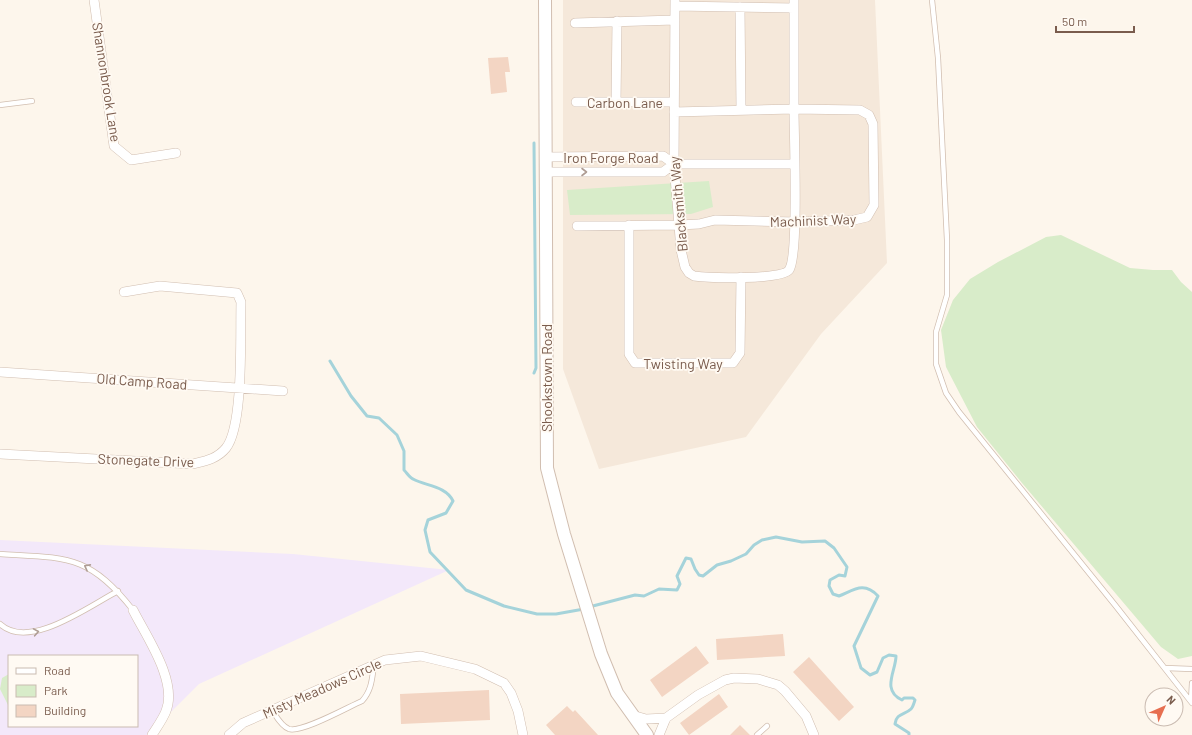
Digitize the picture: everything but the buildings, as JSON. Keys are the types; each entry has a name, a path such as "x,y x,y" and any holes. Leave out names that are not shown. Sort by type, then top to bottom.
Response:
{"street":[{"name":"Shannonbrook Lane","path":"94,0 114,146 131,160 176,153"},
{"name":"Shookstown Road","path":"545,0 547,468 601,654 617,693 647,735"},
{"path":"675,3 740,7 794,4"},
{"name":"Blacksmith Way","path":"675,3 674,164 681,250 685,267 689,273 699,277 777,277 784,275 789,270 794,253 795,222 794,4"},
{"path":"740,7 741,110"},
{"path":"575,22 675,20"},
{"path":"616,103 617,21"},
{"name":"Carbon Lane","path":"576,102 674,107"},
{"name":"Machinist Way","path":"577,226 679,225 699,224 714,220 795,222 854,220 867,217 874,205 873,124 870,114 860,110 741,110 674,107"},
{"name":"Iron Forge Road","path":"545,157 663,156 674,164 794,164"},
{"name":"Iron Forge Road","path":"545,172 663,172 674,164"},
{"name":"Twisting Way","path":"629,225 629,354 635,363 733,363 740,353 741,277"},
{"name":"Stonegate Drive","path":"0,454 193,464 207,461 217,456 226,448 233,436 239,387 241,302 237,293 160,286 124,292"},
{"name":"Old Camp Road","path":"0,372 239,387 283,392"},
{"path":"133,610 164,671 169,690 166,710 152,735"},
{"name":"Misty Meadows Circle","path":"229,735 243,723 385,660 421,656 475,669 504,683 511,693 518,711 523,735"},
{"path":"632,715 646,720 666,718 698,695 725,680 734,678 758,678 778,685 785,691 806,716 814,735"},
{"path":"659,735 666,718"}],"lane":[{"path":"932,0 938,58 947,240 947,295 936,332 936,364 946,393 959,412 1192,702"},
{"path":"0,105 32,101"},
{"path":"0,554 70,560 100,575 118,591 133,610"},
{"path":"0,624 5,628 24,634 45,630 118,591"},
{"path":"272,710 283,725 289,729 301,728 362,700 367,695 371,687 374,665"},
{"path":"1165,668 1192,669"},
{"path":"1192,683 1192,702"},
{"path":"757,735 767,726"}],"shaded area":[{"path":"563,0 875,0 887,263 821,334 746,437 599,469 563,369"},
{"path":"0,540 293,554 449,570 199,684 171,712 155,735 0,735"}],"green space":[{"path":"709,181 713,207 691,214 570,215 567,190"},
{"path":"1061,235 1130,268 1172,270 1181,282 1192,292 1192,656 1178,659 1161,647 1022,483 977,427 946,367 941,330 953,300 970,279 998,262 1046,237"},
{"path":"8,675 8,705 0,689 2,678"}],"waterway":[{"path":"534,143 536,368 534,373"},
{"path":"330,361 351,396 367,416 379,418 397,435 404,451 404,470 408,475 418,481 441,489 446,492 453,501 446,513 428,520 425,530 430,552 466,590 504,606 537,614 556,614 584,609"},
{"path":"589,607 635,595 644,596 659,589 677,590 680,584 677,576 686,558 691,559 699,575 703,576 717,565 731,561 746,554 754,545 762,540 776,537 802,542 825,541 834,548 847,567 845,576 839,575 830,580 829,586 833,594 839,596 854,589 863,588 873,591 878,596 854,646 861,668 870,675 877,672 883,658 889,655 896,656 891,680 892,691 902,700 904,698 913,698 915,700 912,708 899,716 895,724 909,733 909,735"}]}
